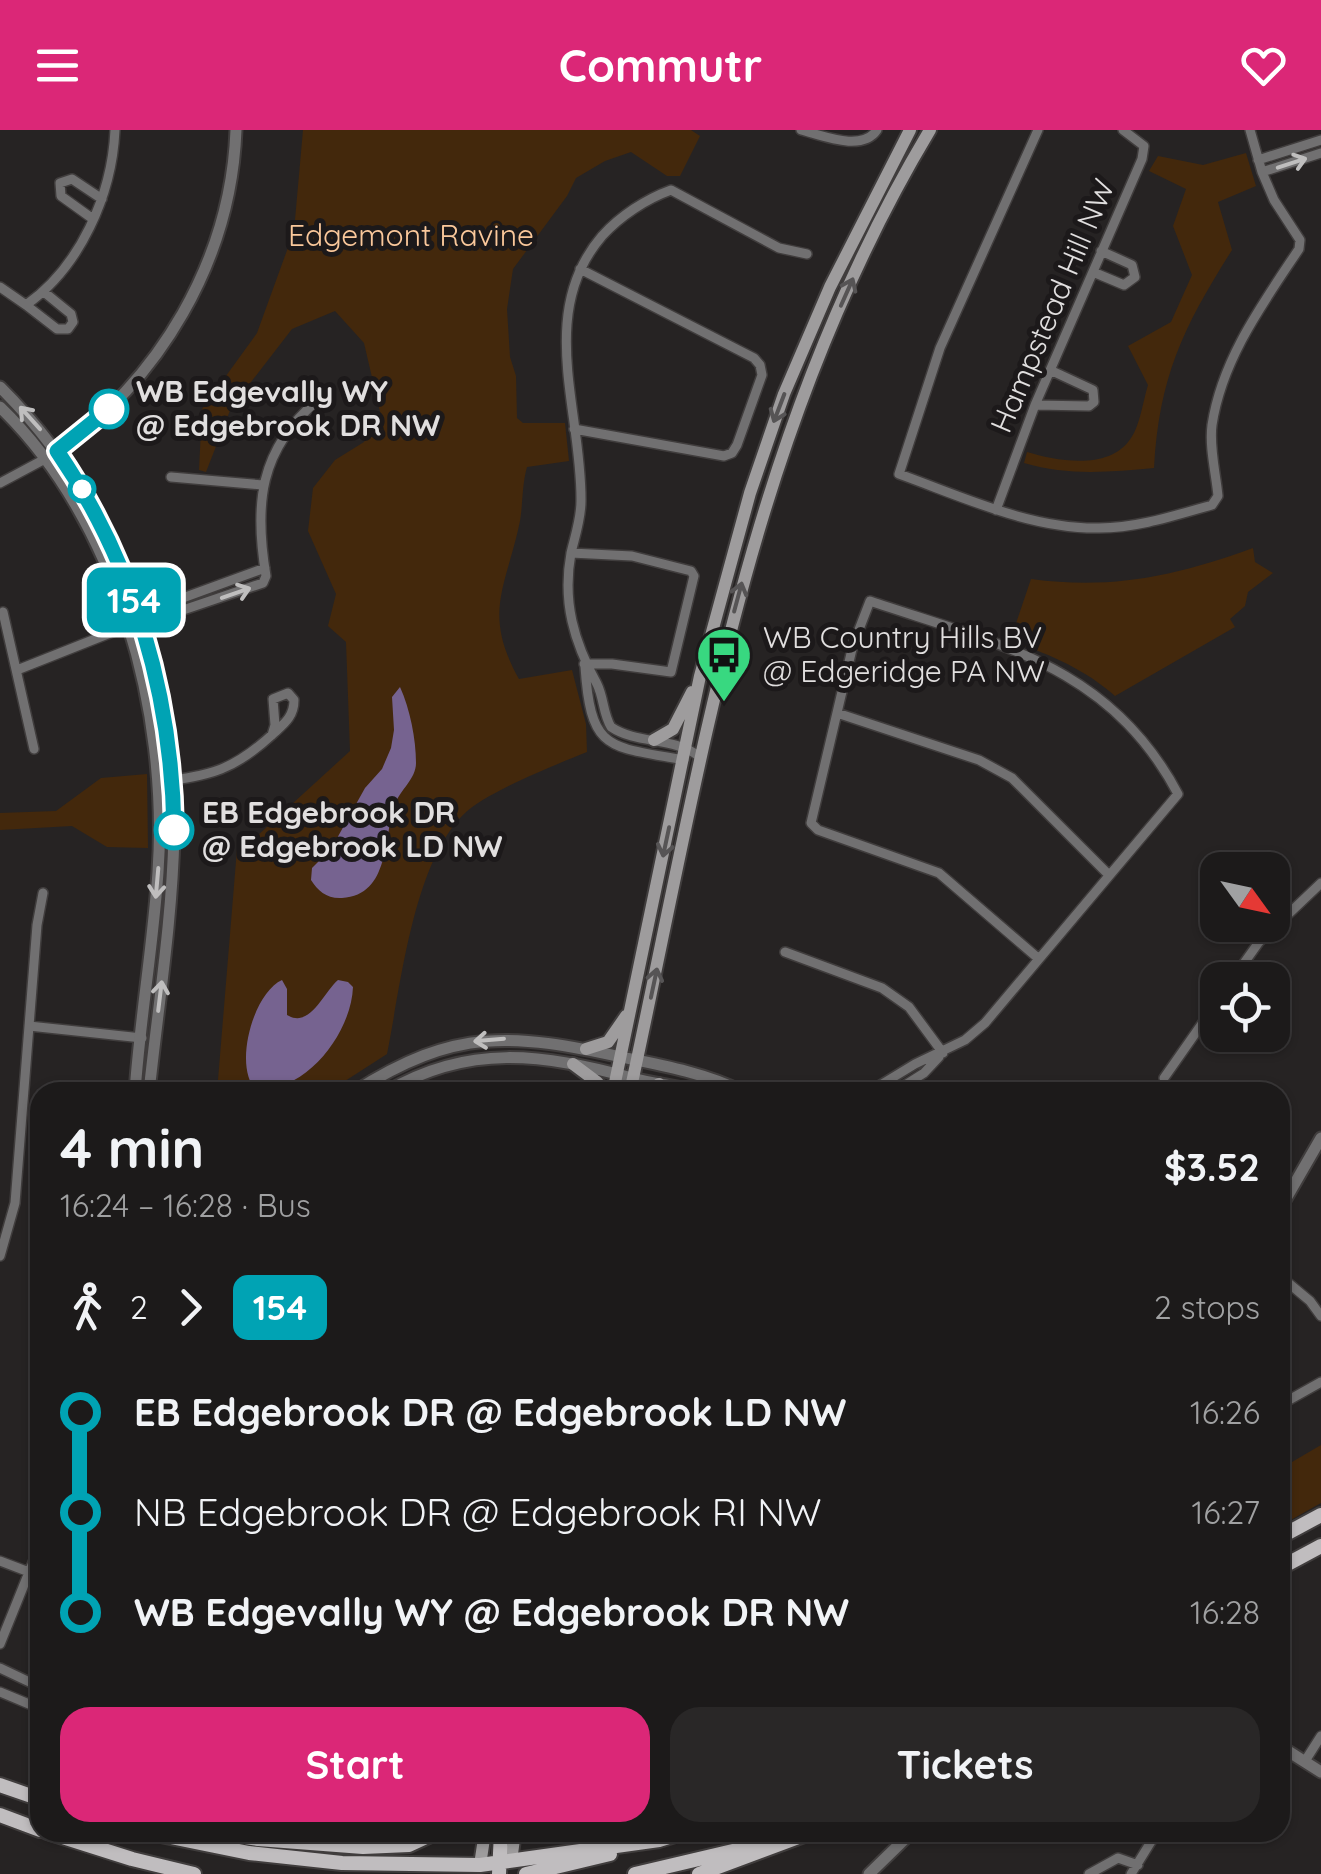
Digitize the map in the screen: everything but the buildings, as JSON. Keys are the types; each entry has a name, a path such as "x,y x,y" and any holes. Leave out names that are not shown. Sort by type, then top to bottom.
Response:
{"main road":[{"path":"616,1082 700,676 750,493 784,394 838,270 910,130"},
{"path":"633,1082 738,594 790,428 856,273 930,130"},
{"path":"654,740 673,729 700,676"},
{"path":"586,1049 608,1042 632,1005"},
{"path":"573,1064 594,1082"},
{"path":"1290,1532 1321,1514"},
{"path":"1290,1563 1321,1546"},
{"path":"0,1785 30,1794"},
{"path":"0,1814 30,1826"},
{"path":"68,1842 78,1850 151,1874"},
{"path":"74,1842 194,1874"},
{"path":"195,1842 249,1853 342,1863 495,1870 648,1842"},
{"path":"303,1842 363,1846 415,1842"},
{"path":"488,1842 495,1870"},
{"path":"495,1870 500,1842"},
{"path":"495,1870 510,1842"},
{"path":"526,1874 580,1864 652,1842"},
{"path":"636,1874 757,1842"},
{"path":"699,1874 785,1842"}],"street":[{"path":"26,305 44,292 65,267 92,219 114,156 115,130"},
{"path":"0,483 45,459 89,428 132,386 190,301 208,264 228,199 236,130"},
{"path":"802,130 860,142 871,138 876,130"},
{"path":"1038,130 940,348 899,474 996,510 1045,523 1099,528 1153,522 1212,505 1218,496 1212,428 1228,366 1299,249 1300,240 1274,200 1250,130"},
{"name":"Hampstead Hill NW","path":"996,510 1035,405 1142,159 1144,146 1123,130"},
{"path":"1258,160 1321,140"},
{"path":"1262,172 1321,153"},
{"path":"92,219 60,196 60,183 72,179 102,199"},
{"path":"685,753 616,746 603,738 595,726 586,692 584,664 567,598 581,502 565,322 572,287 608,229 626,214 671,190 778,248 808,254"},
{"path":"1093,272 1124,284 1135,277 1132,264 1101,251"},
{"path":"574,429 724,456 737,445 762,375 754,358 580,269"},
{"path":"0,287 56,329 68,329 73,322 70,314 44,292"},
{"path":"1035,405 1089,406 1094,402 1093,390 1050,370"},
{"path":"0,387 57,451 102,525 141,620 159,689 172,780 172,876 150,1082"},
{"path":"141,620 263,583 258,532 263,485 274,454 289,429 318,400"},
{"path":"0,407 45,459 89,532 128,626 146,692 158,782 158,870 136,1082"},
{"path":"171,478 263,485"},
{"path":"572,553 632,556 692,571 694,576 671,672 584,664"},
{"path":"16,670 264,568"},
{"path":"198,592 203,604"},
{"path":"911,1082 986,1023 1178,794 1161,762 1136,731 1083,684 1006,647 870,601 853,645 811,823 818,830 939,873 1039,959"},
{"path":"3,612 34,750"},
{"path":"584,664 600,688 612,727 700,758"},
{"path":"836,712 979,760 1012,778 1109,874"},
{"path":"158,782 211,775 231,768 272,736"},
{"path":"1245,962 1259,942 1321,882"},
{"path":"0,1256 14,1203 43,893"},
{"path":"785,952 882,988 909,1007 943,1053"},
{"path":"29,1026 154,1040"},
{"path":"1164,1078 1200,1027"},
{"path":"371,1082 408,1061 462,1043 522,1039 638,1060 720,1082"},
{"path":"886,1082 943,1053"},
{"path":"406,1082 435,1068 488,1057 517,1056 618,1074 627,1082"},
{"path":"1290,1192 1321,1138"},
{"path":"1290,1284 1321,1316"},
{"path":"1290,1399 1321,1382"},
{"path":"0,1561 29,1572 0,1644"},
{"path":"0,1668 30,1682"},
{"path":"0,1692 30,1703"},
{"path":"1305,1762 1321,1736"},
{"path":"1290,1752 1321,1772"},
{"path":"869,1874 902,1842"},
{"path":"1090,1874 1118,1858 1134,1869 1152,1842"}],"green space":[{"name":"Edgemont Ravine","path":"303,130 691,130 700,136 680,176 667,176 631,152 576,178 513,269 507,309 517,418 523,423 565,423 569,461 527,467 499,618 508,656 519,679 572,670 586,724 587,752 488,797 463,815 446,837 432,864 412,927 387,1054 344,1082 218,1082 238,837 256,837 350,751 346,642 328,626 336,594 308,531 313,488 335,460 364,442 381,416 364,343 335,311 292,329 231,408 206,472 199,470 202,409 257,333 294,231"},
{"path":"1246,153 1256,186 1218,202 1232,250 1200,303 1177,353 1162,406 1154,468 1073,471 1024,463 1027,452 1068,460 1097,459 1122,448 1131,438 1148,385 1128,346 1171,322 1192,275 1173,226 1186,189 1149,171 1158,156 1203,165"},
{"path":"1253,548 1255,562 1273,573 1248,592 1245,606 1230,619 1235,627 1115,696 1065,663 1010,641 1031,579 1089,583 1144,578"},
{"path":"147,774 148,848 107,847 72,826 0,830 0,813 56,811 101,778"},
{"path":"1321,1445 1321,1503 1290,1520 1290,1463"}],"shaded area":[{"path":"400,687 412,724 415,769 395,804 377,875 358,894 332,897 311,880 312,868 331,849 365,788 382,769 394,730 392,697"},
{"path":"282,980 287,989 287,1015 295,1018 316,1008 338,980 353,987 335,1041 308,1071 289,1082 251,1082 246,1065 250,1031 262,999"}],"bus line":[{"name":"154","path":"109,409 57,451 102,525 143,626 168,742 174,830"}],"place":[{"name":"WB Edgevally WY @ Edgebrook DR NW","path":"109,409"},
{"name":"WB Country Hills BV @ Edgeridge PA NW","path":"724,704"},
{"name":"EB Edgebrook DR @ Edgebrook LD NW","path":"174,830"}]}
